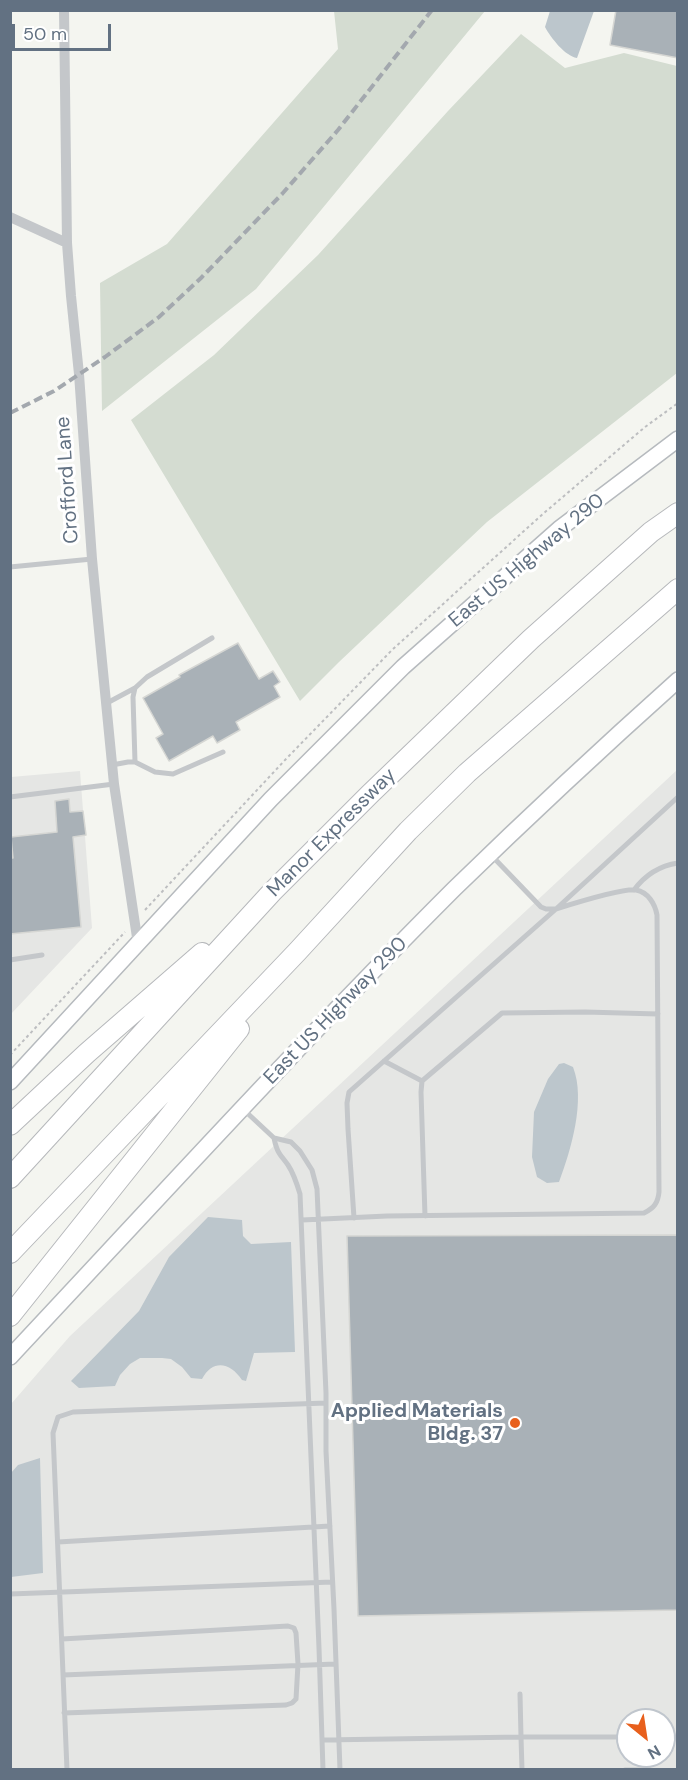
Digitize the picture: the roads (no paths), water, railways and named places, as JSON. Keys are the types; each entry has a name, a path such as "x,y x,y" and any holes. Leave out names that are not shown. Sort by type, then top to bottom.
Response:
{"highway":[{"name":"Manor Expressway","path":"10,1178 272,892 370,794 531,639 651,532 678,513"},
{"path":"10,1253 466,772 678,589"},
{"path":"10,1125 87,1053 272,892"},
{"path":"10,1316 211,1065 297,952"}],"main road":[{"name":"East US Highway 290","path":"10,1082 271,800 403,668 559,529 678,439"},
{"name":"East US Highway 290","path":"10,1357 242,1108 446,898 599,751 678,680"}],"street":[{"name":"Crofford Lane","path":"64,10 67,243 92,560 114,784 138,944"},
{"path":"10,217 67,243"}],"lane":[{"path":"10,567 92,560"},
{"path":"106,703 135,688 147,677 212,638"},
{"path":"135,688 133,697 135,762"},
{"path":"112,765 135,762 155,772 173,774 223,752"},
{"path":"10,797 114,784"},
{"path":"354,1218 348,1129 349,1092 556,909 678,797"},
{"path":"302,1220 644,1213 651,1210 658,1200 657,915 655,906 646,895 634,890 556,909 546,909 541,907 490,855"},
{"path":"634,890 642,879 659,867 678,863"},
{"path":"10,960 42,955"},
{"path":"425,1216 422,1081 502,1013 658,1014"},
{"path":"384,1061 422,1081"},
{"path":"242,1108 274,1138 291,1142 300,1151 312,1170 317,1190 320,1220 326,1451 340,1770"},
{"path":"274,1138 277,1152 296,1180 300,1194 302,1220 320,1663 322,1770"},
{"path":"67,1770 53,1432 58,1417 73,1412 326,1403"},
{"path":"58,1542 330,1526"},
{"path":"10,1594 332,1582"},
{"path":"62,1639 288,1626 294,1628 296,1633 298,1664 296,1698 292,1703 286,1705 64,1713"},
{"path":"63,1675 335,1664"},
{"path":"520,1694 522,1770"},
{"path":"322,1740 616,1737"},
{"path":"625,1770 650,1770"}],"railway":[{"path":"10,413 54,391 105,357 159,317 201,278 282,194 338,130 432,10"}],"place":[{"name":"Applied Materials Bldg. 37","path":"515,1423"}]}
